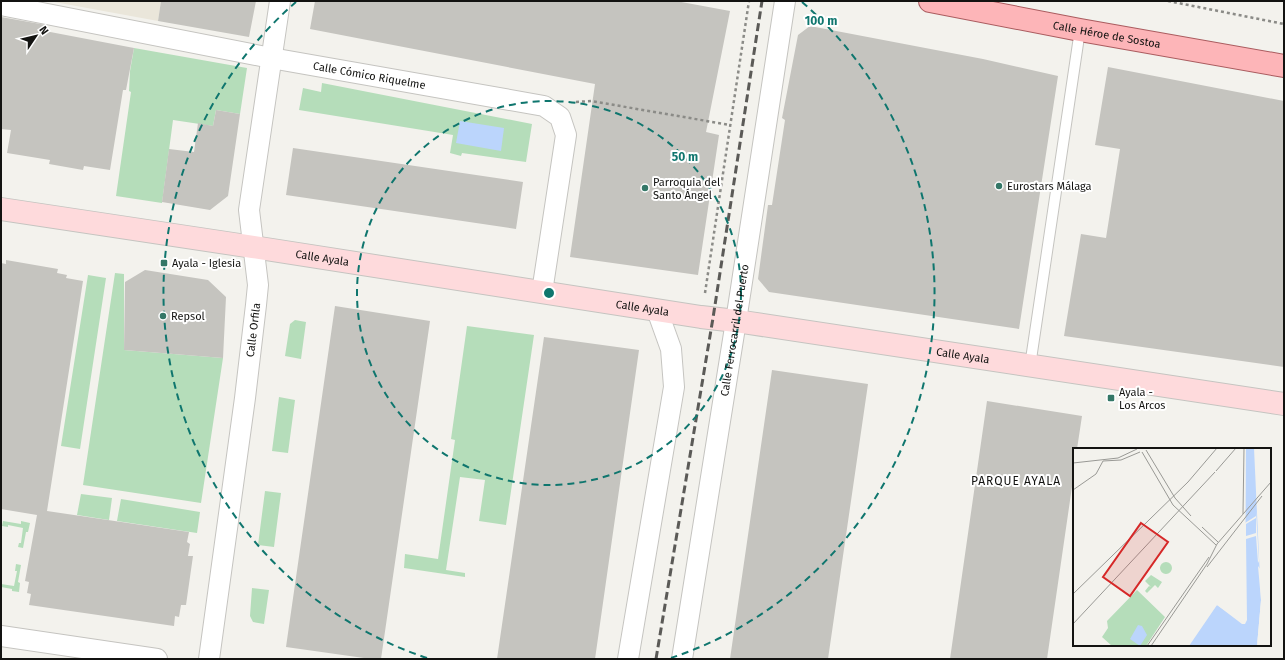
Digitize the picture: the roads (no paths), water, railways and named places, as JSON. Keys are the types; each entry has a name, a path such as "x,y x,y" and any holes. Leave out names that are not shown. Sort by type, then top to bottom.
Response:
{"main road":[{"name":"Calle Héroe de Sostoa","path":"930,1 1080,30 1284,66"},
{"name":"Calle Ayala","path":"1,209 701,317 736,321 1284,404"}],"street":[{"name":"Calle Orfila","path":"209,659 244,405 256,305 258,285 249,210 280,1"},
{"name":"Calle Ferrocarril del Puerto","path":"682,659 785,1"},
{"name":"Calle Cómico Riquelme","path":"1,5 271,58 544,106 560,117 566,135 542,292"},
{"path":"628,659 674,387 672,349 657,310"},
{"path":"1,636 157,659"}],"lane":[{"path":"1030,366 1080,30"}],"water":[{"path":"460,121 504,128 501,151 456,143"}],"railway":[{"path":"656,659 713,318 762,1"}],"place":[{"name":"Eurostars Málaga","path":"999,186"},
{"name":"Parroquia del Santo Ángel","path":"645,188"},
{"name":"Ayala - Iglesia","path":"164,263"},
{"name":"Repsol","path":"163,316"},
{"name":"Ayala - Los Arcos","path":"1111,398"}],"district":[{"name":"PARQUE AYALA","path":"1016,481"}]}
